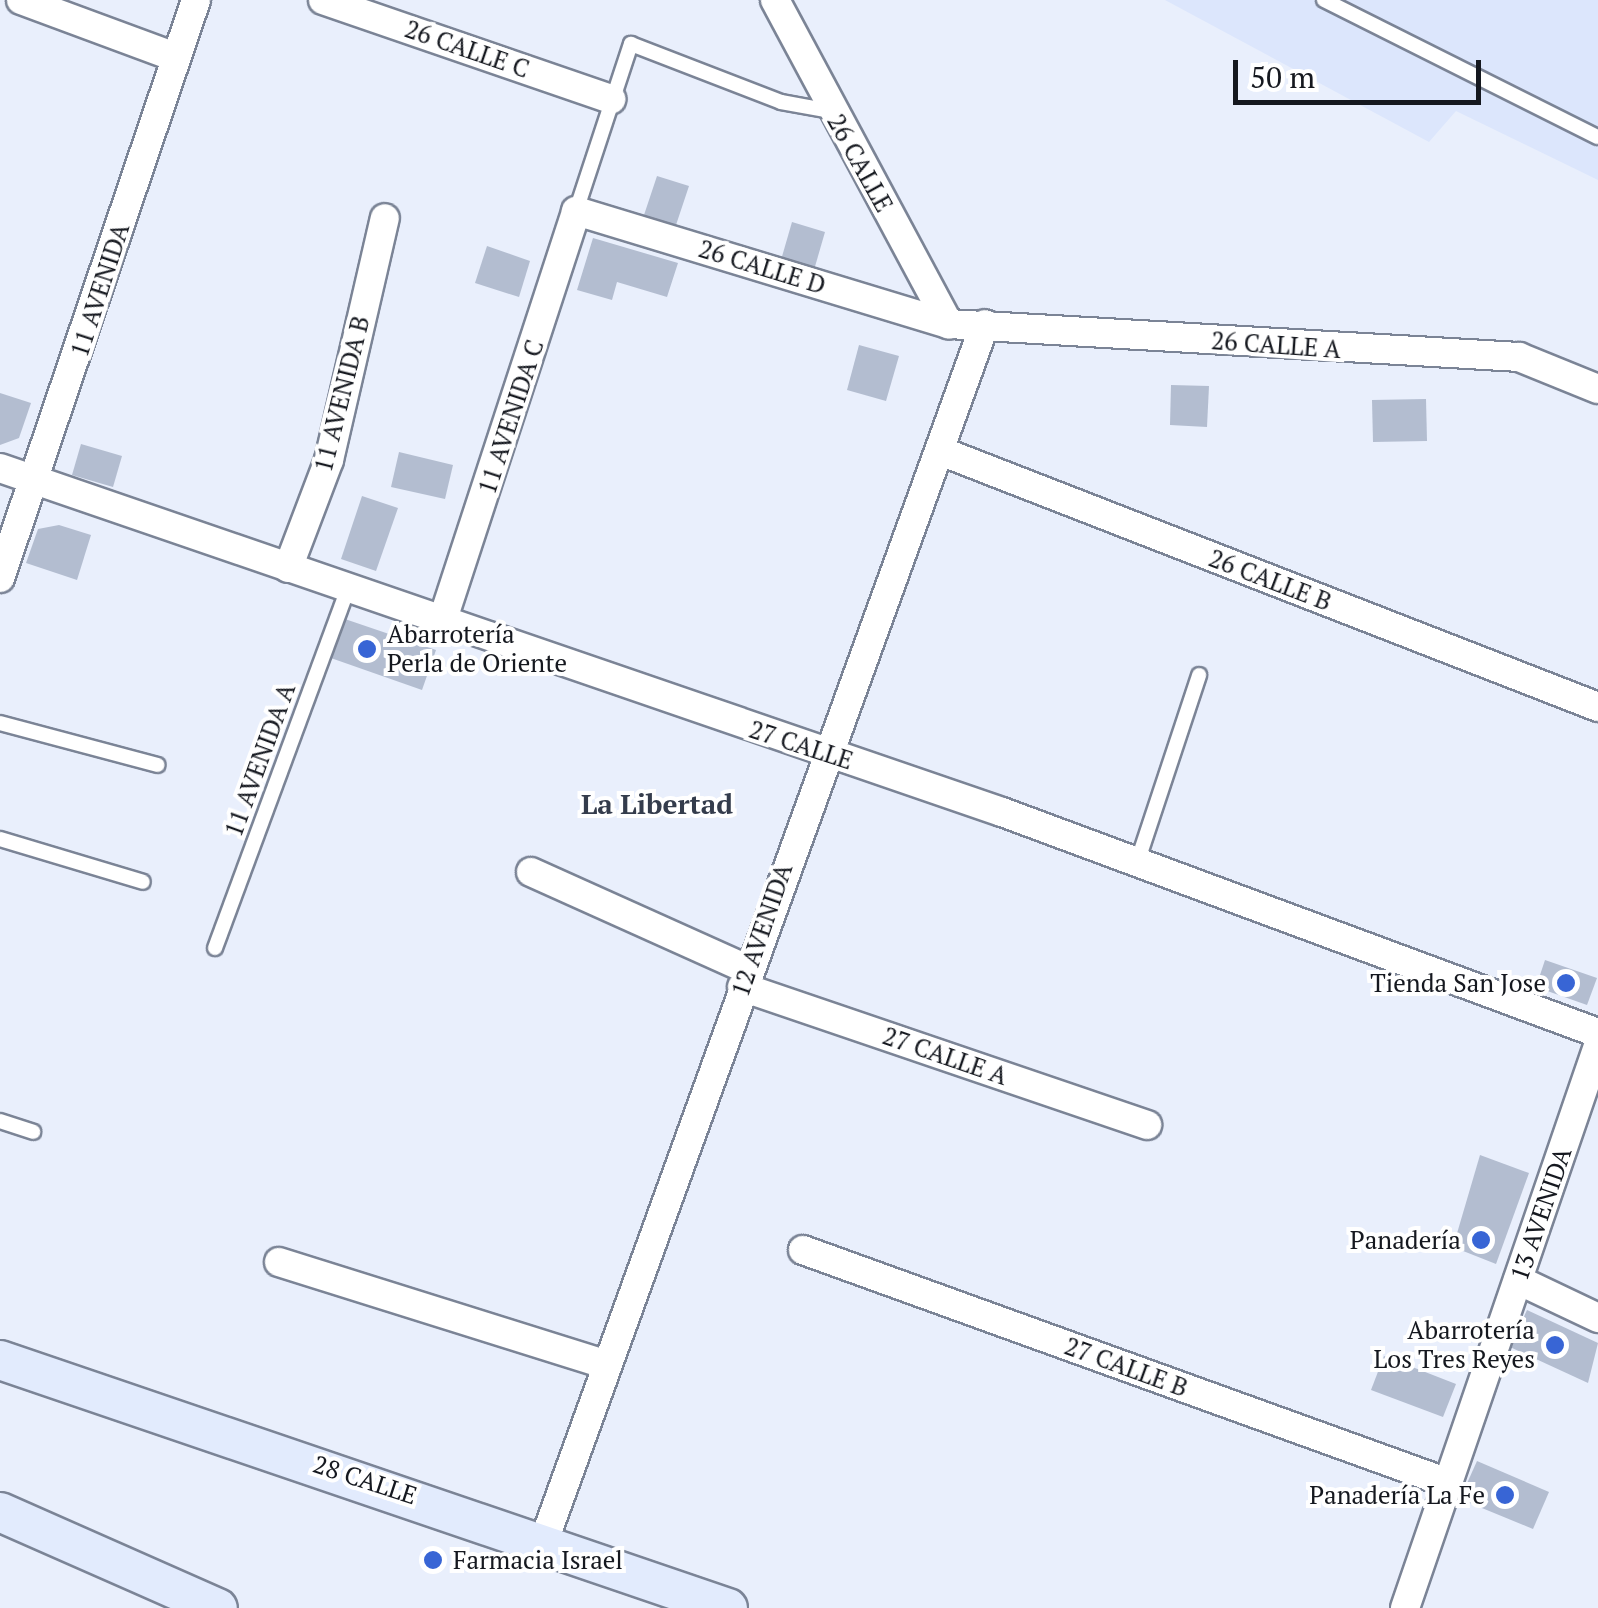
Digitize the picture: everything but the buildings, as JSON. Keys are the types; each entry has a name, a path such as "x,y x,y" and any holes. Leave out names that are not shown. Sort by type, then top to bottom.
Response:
{"main road":[{"name":"28 CALLE","path":"0,1360 545,1538 728,1608"},
{"path":"0,1512 218,1608"}],"street":[{"path":"21,0 175,57"},
{"name":"11 AVENIDA","path":"0,578 38,480 196,0"},
{"name":"26 CALLE C","path":"323,0 611,98"},
{"name":"26 CALLE","path":"774,0 948,324"},
{"name":"26 CALLE D","path":"576,211 948,324"},
{"name":"11 AVENIDA C","path":"442,622 576,211"},
{"name":"11 AVENIDA B","path":"288,568 329,460 385,218"},
{"name":"26 CALLE A","path":"948,324 1519,357 1598,389"},
{"name":"12 AVENIDA","path":"545,1538 824,752 943,452 985,324"},
{"name":"26 CALLE B","path":"943,452 1598,707"},
{"name":"27 CALLE","path":"0,468 824,752 1598,1032"},
{"name":"27 CALLE A","path":"531,872 746,979 1147,1125"},
{"name":"13 AVENIDA","path":"1406,1608 1598,1046"},
{"name":"27 CALLE B","path":"803,1250 1448,1483"},
{"path":"279,1262 607,1366"},
{"path":"1518,1280 1598,1318"}],"lane":[{"path":"1324,0 1598,137"},
{"path":"576,211 631,44 781,102 831,111"},
{"name":"11 AVENIDA A","path":"215,948 348,589"},
{"path":"1137,864 1199,675"},
{"path":"0,723 158,765"},
{"path":"0,839 143,882"},
{"path":"0,1121 33,1132"}],"shaded area":[{"path":"1165,0 1598,0 1598,180 1456,111 1429,142"}],"place":[{"name":"Abarrotería Perla de Oriente","path":"367,649"},
{"name":"Tienda San Jose","path":"1566,983"},
{"name":"Panadería","path":"1481,1240"},
{"name":"Abarrotería Los Tres Reyes","path":"1555,1345"},
{"name":"Panadería La Fe","path":"1505,1495"},
{"name":"Farmacia Israel","path":"433,1560"}],"district":[{"name":"La Libertad","path":"657,804"}]}
